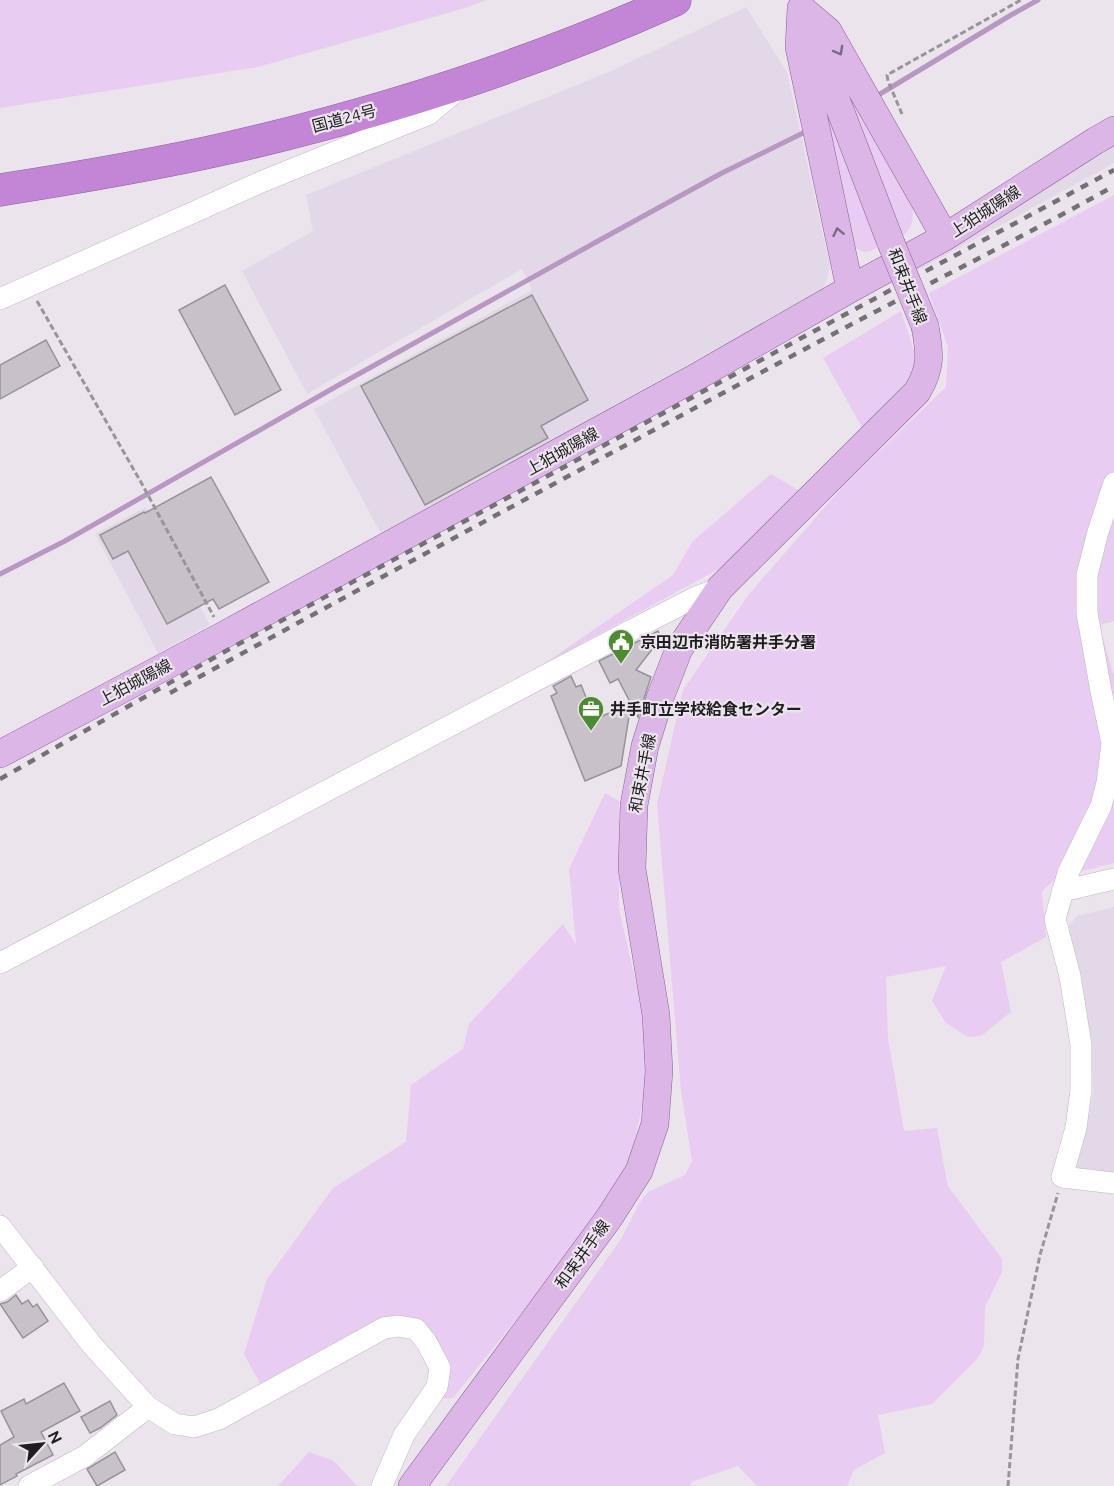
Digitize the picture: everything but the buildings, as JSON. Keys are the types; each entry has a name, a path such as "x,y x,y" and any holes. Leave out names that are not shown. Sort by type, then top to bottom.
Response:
{"highway":[{"name":"国道24号","path":"0,190 107,173 228,148 368,112 470,80 615,27 675,0"}],"main road":[{"path":"800,4 828,31 945,237"},
{"path":"800,4 799,47 850,289"},
{"name":"和束井手線","path":"412,1486 609,1218 639,1171 655,1124 659,1071 656,1015 632,869 634,805 645,746 660,698 679,650 720,588 917,392 926,377 930,354 925,326 800,4"},
{"name":"上狛城陽線","path":"0,754 224,635 699,376 945,237 1114,130"}],"street":[{"path":"0,299 261,182 429,114 470,80"},
{"path":"1114,483 1098,531 1087,585 1087,613 1112,743 1107,783 1101,806 1068,873 1055,919 1070,976 1081,1045 1081,1090 1076,1128 1062,1177 1114,1184"},
{"path":"0,963 604,644 696,597 720,588"},
{"path":"1062,891 1114,879"},
{"path":"0,1226 92,1345 148,1407 175,1424 194,1428 219,1419 384,1328 398,1326 416,1329 427,1343 440,1368 437,1387 404,1435 382,1486"},
{"path":"0,1291 33,1267"},
{"path":"29,1486 85,1456 148,1407"}],"path":[{"path":"892,92 886,75 1021,0"},
{"path":"28,286 224,635"},
{"path":"1008,1486 1018,1359 1040,1254 1062,1177"}],"shaded area":[{"path":"0,0 486,0 258,67 0,108"},
{"path":"746,7 787,72 830,266 826,283 821,291 381,534 314,409 532,290 522,269 307,394 242,271 313,231 306,195 611,71"},
{"path":"831,46 911,198 913,210 911,225 900,239"},
{"path":"827,108 878,247 867,252 850,245 818,113"},
{"path":"1114,145 1114,163 915,272 912,266"},
{"path":"1114,195 1114,621 1099,625 1114,676 1114,863 1058,877 1042,891 1046,937 1001,962 1011,1012 981,1036 968,1037 946,1023 932,1001 946,966 886,977 888,1038 904,1131 937,1128 948,1186 1002,1259 1002,1272 985,1307 984,1345 979,1357 932,1404 878,1415 885,1453 854,1470 847,1486 757,1486 738,1466 691,1482 690,1486 446,1486 621,1239 640,1202 648,1192 685,1175 692,1161 681,1091 657,804 683,690 749,594 845,484 946,387 948,347 929,293"},
{"path":"901,311 917,360 914,373 892,404 863,429 823,358"},
{"path":"771,474 802,492 719,569 544,664 673,575 693,541"},
{"path":"146,507 210,625 158,653 95,534"},
{"path":"605,793 619,801 619,909 643,1013 647,1084 631,1157 603,1205 565,1259 453,1398 441,1399 447,1382 404,1319 262,1387 244,1354 267,1279 333,1188 406,1142 411,1085 463,1049 469,1024 563,924 576,944 569,869"},
{"path":"1114,907 1114,1177 1075,1172 1087,1127 1093,1092 1091,1043 1069,926 1077,916"},
{"path":"309,1452 334,1461 357,1486 278,1486"}],"waterway":[{"path":"875,97 1038,0"},
{"path":"0,574 65,541 337,386 720,174 807,131"}],"railway":[{"path":"0,779 233,647 1114,170"},
{"path":"170,693 725,392 1114,186"}],"place":[{"name":"京田辺市消防署井手分署","path":"621,665"},
{"name":"井手町立学校給食センター","path":"591,732"}]}
